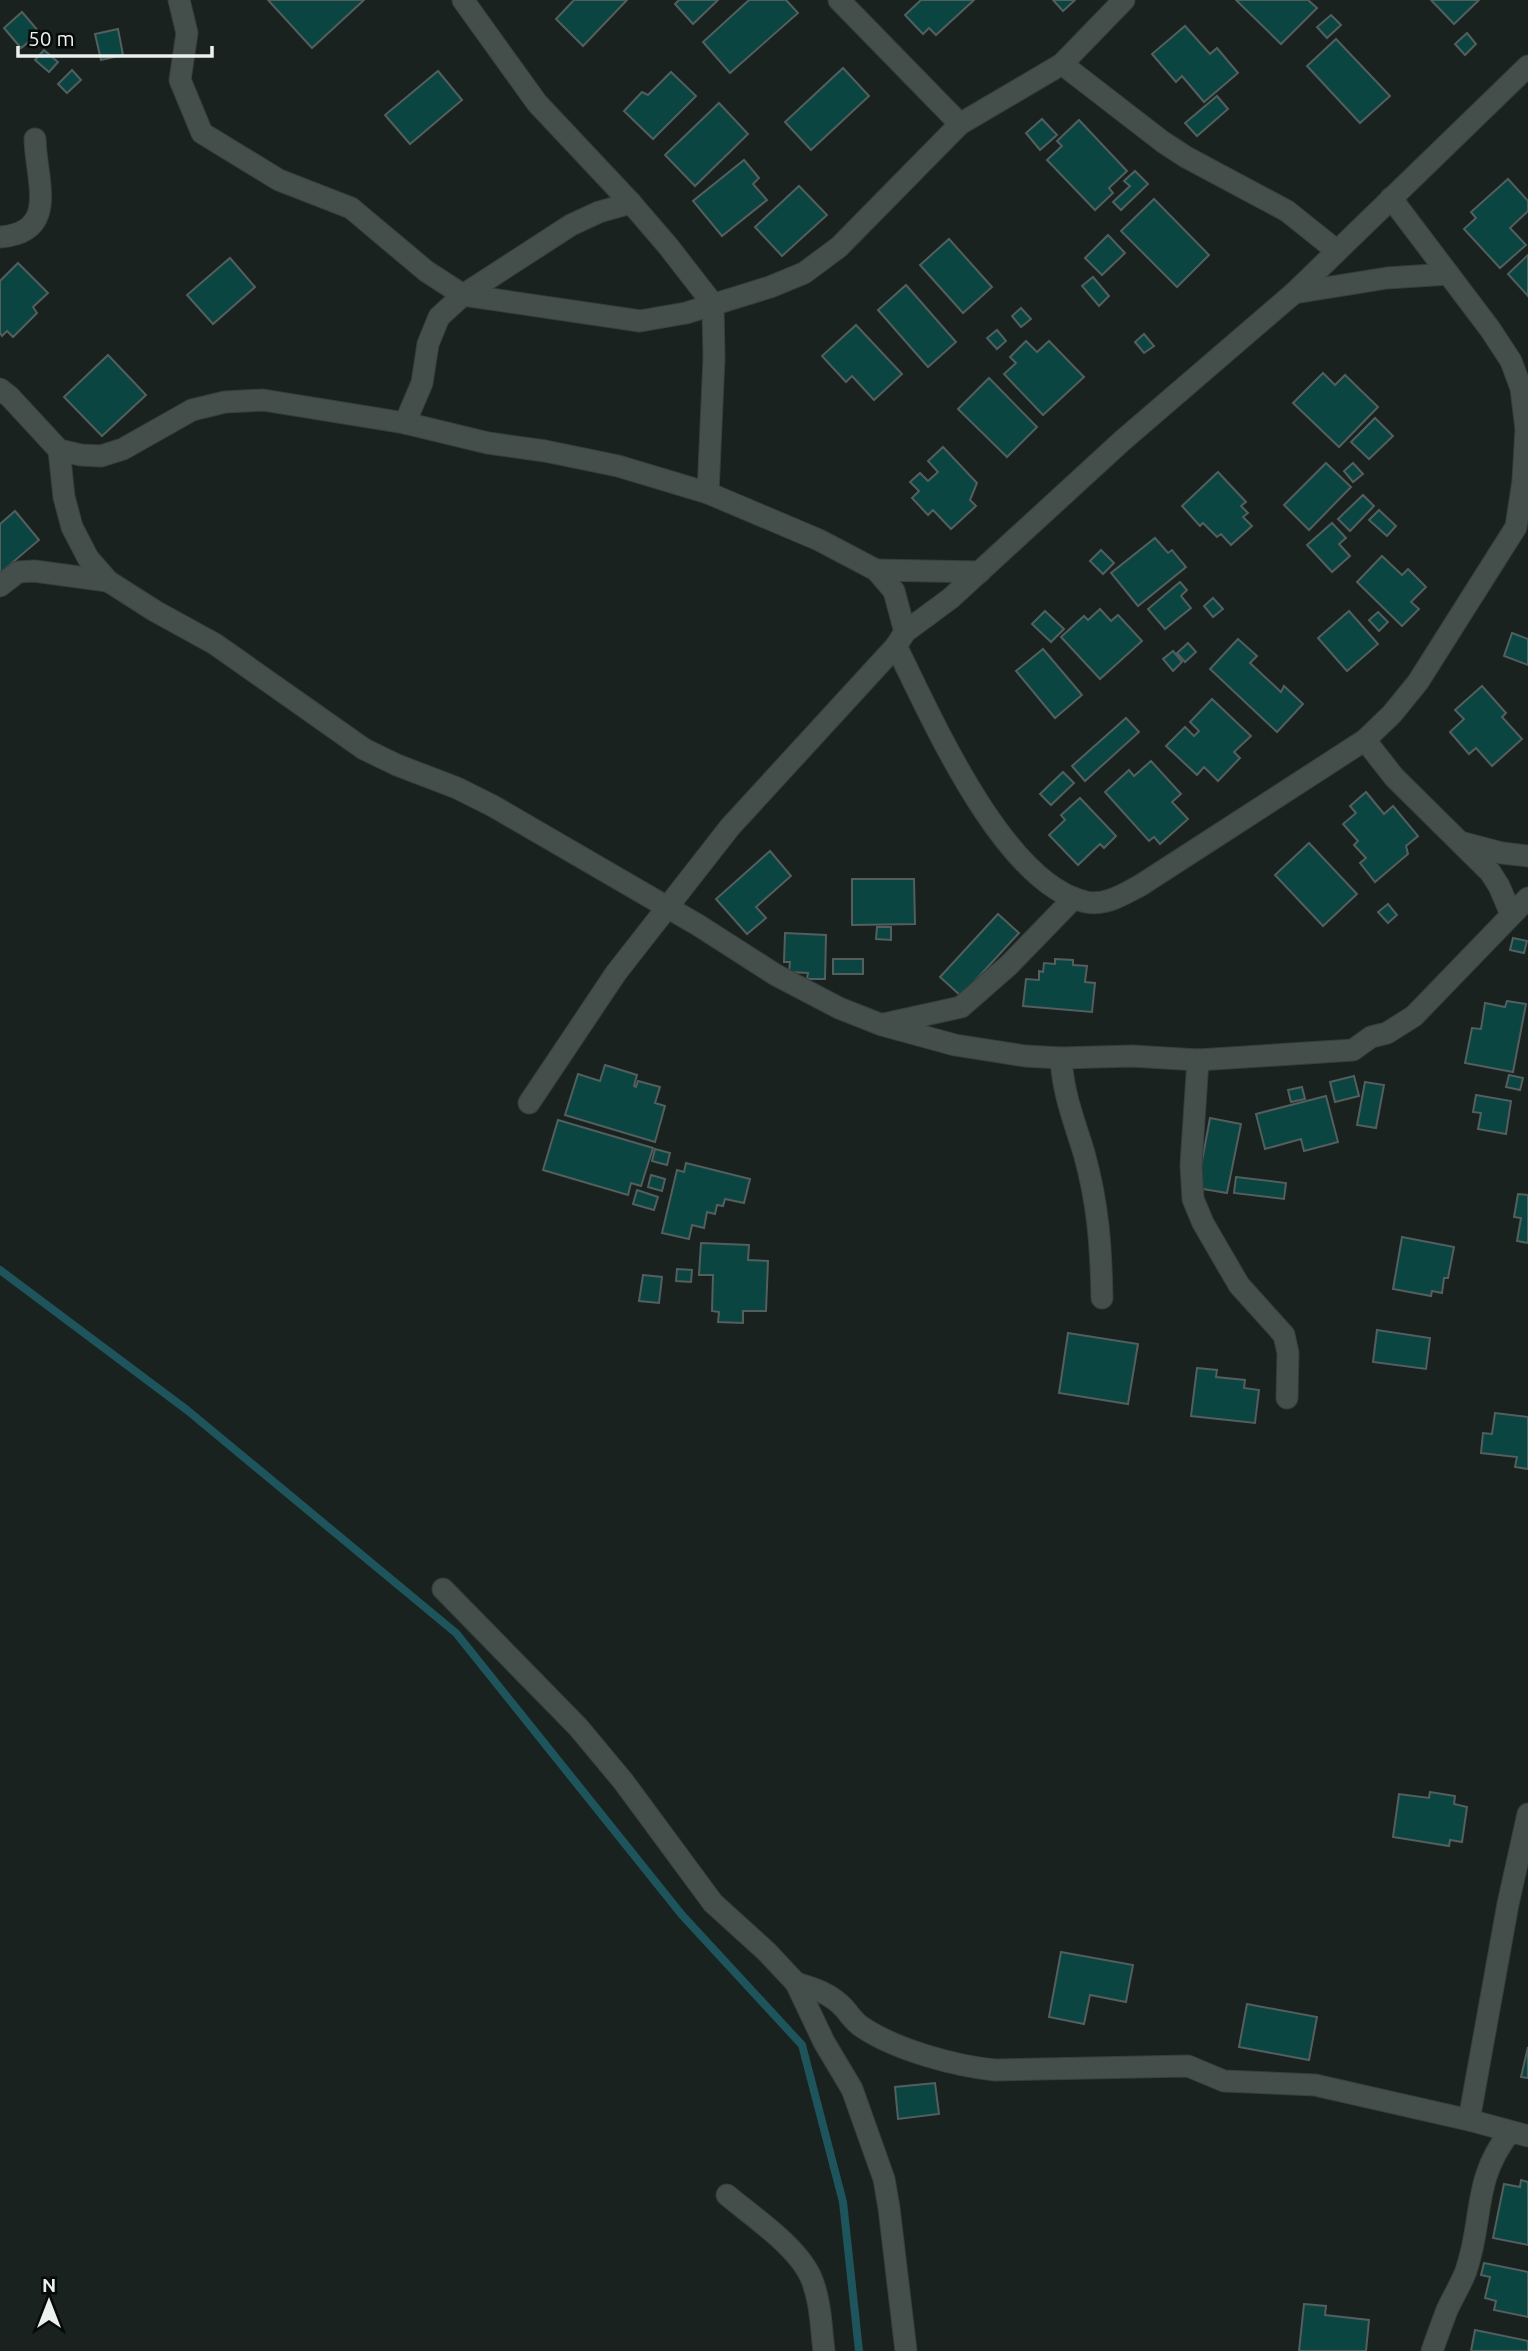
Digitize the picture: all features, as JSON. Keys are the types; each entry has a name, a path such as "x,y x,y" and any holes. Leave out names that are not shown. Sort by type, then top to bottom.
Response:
{"street":[{"path":"179,0 187,33 180,80 202,133 279,180 351,208 426,271 463,295 640,321 659,319 713,304 770,287 803,273 839,247 960,124 1062,64 1124,0"},
{"path":"463,0 537,103 631,203 713,304 714,358 708,493"},
{"path":"839,0 960,124"},
{"path":"1062,64 1163,142 1287,211 1337,251"},
{"path":"529,1104 617,973 730,827 901,639 951,598 1122,441 1294,293 1528,66"},
{"path":"0,237 25,232 37,221 41,208 35,139"},
{"path":"0,389 59,450 81,455 101,456 123,449 192,410 225,402 263,400 405,423 488,443 618,466 708,493 819,540 876,570 894,591 901,639 952,759 983,811 1016,853 1048,884 1064,895 1088,902 1099,902 1111,900 1141,885 1365,740 1392,714 1418,682 1516,527 1521,504 1526,429 1521,388 1511,361 1391,198"},
{"path":"405,423 422,383 428,344 439,317 463,295 571,225 599,212 631,203"},
{"path":"1294,293 1387,278 1448,274"},
{"path":"59,450 64,497 72,527 83,551 108,580 155,611 215,643 364,748 397,765 473,795 669,908 776,975 839,1008 882,1025 955,1045 1025,1056 1061,1058 1132,1056 1198,1060 1353,1050 1371,1037 1398,1027 1414,1016 1528,898"},
{"path":"876,570 980,572"},
{"path":"0,586 18,572 34,571 108,580"},
{"path":"1365,740 1394,777 1490,872 1511,914"},
{"path":"1459,841 1502,853 1528,856"},
{"path":"882,1025 961,1007 1009,965 1074,898"},
{"path":"1061,1058 1063,1084 1084,1152 1095,1201 1101,1241 1102,1298"},
{"path":"1198,1060 1191,1165 1193,1199 1203,1223 1234,1278 1284,1335 1288,1353 1287,1398"},
{"path":"443,1589 578,1727 623,1781 713,1903 767,1952 796,1983 824,2042 852,2089 884,2179 906,2351"},
{"path":"1469,2120 1508,1904 1528,1814"},
{"path":"796,1983 814,1988 836,2000 854,2022 867,2030 920,2053 969,2067 995,2070 1188,2066 1224,2081 1314,2085 1519,2134"},
{"path":"1432,2351 1466,2270 1481,2192 1490,2163 1497,2149 1519,2134"},
{"path":"727,2195 797,2256 812,2278 818,2301 824,2351"}],"building":[{"path":"268,0 364,0 312,48"},
{"path":"574,0 627,0 583,46 556,19"},
{"path":"679,0 718,0 693,24 675,4"},
{"path":"749,0 786,0 798,13 730,73 703,42"},
{"path":"921,0 974,0 936,35 929,28 923,34 905,15"},
{"path":"1053,0 1075,0 1063,11"},
{"path":"1236,0 1308,0 1317,8 1281,44"},
{"path":"1431,0 1479,0 1454,24"},
{"path":"22,12 40,33 21,48 4,28"},
{"path":"1331,15 1341,25 1327,38 1317,27"},
{"path":"1185,26 1210,54 1217,48 1238,73 1204,102 1182,76 1176,82 1152,54"},
{"path":"118,29 123,55 101,60 95,34"},
{"path":"1467,33 1476,44 1465,55 1455,44"},
{"path":"1336,39 1390,96 1360,123 1307,66"},
{"path":"44,50 58,62 49,72 35,60"},
{"path":"843,68 869,96 811,150 785,122"},
{"path":"72,70 81,80 67,93 58,84"},
{"path":"438,71 462,100 410,144 385,115"},
{"path":"671,72 696,96 653,139 624,111 642,92 648,95"},
{"path":"1217,96 1228,109 1197,136 1185,123"},
{"path":"719,103 748,134 695,186 665,155"},
{"path":"1042,119 1057,135 1040,150 1026,133"},
{"path":"1079,120 1127,171 1109,188 1113,193 1095,210 1047,160 1062,146 1057,141"},
{"path":"744,160 759,178 753,184 767,200 722,236 693,201"},
{"path":"1135,171 1148,184 1121,210 1113,202 1130,186 1124,181"},
{"path":"1508,179 1528,201 1528,211 1510,228 1526,245 1500,268 1464,229 1476,218 1471,212"},
{"path":"799,186 827,215 782,256 755,227"},
{"path":"1154,199 1209,255 1177,287 1121,231"},
{"path":"1108,235 1125,253 1102,275 1085,258"},
{"path":"949,239 992,287 963,313 920,265"},
{"path":"1528,255 1528,296 1508,274"},
{"path":"230,258 255,287 213,324 187,295"},
{"path":"18,263 48,293 33,307 37,313 13,337 7,331 2,336 0,281"},
{"path":"1093,277 1109,296 1099,306 1082,286"},
{"path":"906,285 956,342 928,367 878,310"},
{"path":"1021,308 1031,319 1021,327 1012,316"},
{"path":"856,325 902,374 874,400 852,376 846,382 822,356"},
{"path":"997,330 1006,341 997,349 987,338"},
{"path":"1144,334 1154,346 1144,353 1135,342"},
{"path":"1026,341 1037,352 1049,341 1084,377 1043,415 1004,374 1016,363 1010,357"},
{"path":"108,355 146,395 102,436 64,397"},
{"path":"1323,373 1335,385 1345,375 1378,407 1339,447 1293,403"},
{"path":"989,378 1037,427 1007,457 958,409"},
{"path":"1375,418 1393,436 1369,459 1351,442"},
{"path":"943,447 977,483 970,500 976,506 951,529 933,510 928,515 912,498 919,491 910,482 920,473 928,481 938,472 928,461"},
{"path":"1326,463 1351,487 1309,530 1284,505"},
{"path":"1353,463 1363,474 1353,482 1344,471"},
{"path":"1218,472 1246,502 1241,506 1248,513 1243,517 1252,526 1231,545 1221,534 1217,537 1203,523 1200,526 1182,506"},
{"path":"1363,495 1374,506 1350,531 1338,519"},
{"path":"1379,510 1396,526 1387,536 1369,520"},
{"path":"15,511 39,540 0,573 0,524"},
{"path":"1332,523 1346,538 1339,544 1350,556 1332,572 1307,545"},
{"path":"1155,538 1168,553 1172,550 1186,567 1138,606 1111,573"},
{"path":"1101,550 1114,563 1103,574 1090,561"},
{"path":"1382,556 1402,575 1408,569 1426,587 1411,602 1419,609 1402,626 1357,582"},
{"path":"1180,582 1187,590 1181,596 1191,608 1165,629 1148,609"},
{"path":"1213,598 1223,609 1213,617 1204,606"},
{"path":"1100,609 1111,621 1118,615 1142,641 1100,679 1061,637 1084,616 1088,620"},
{"path":"1045,611 1064,629 1051,642 1032,624"},
{"path":"1349,611 1378,644 1347,671 1318,638"},
{"path":"1378,612 1388,622 1379,631 1369,620"},
{"path":"1512,633 1528,639 1528,665 1504,656"},
{"path":"1238,639 1257,656 1250,663 1281,692 1284,686 1303,704 1277,732 1210,669"},
{"path":"1188,643 1196,652 1185,662 1177,653"},
{"path":"1043,649 1082,695 1055,718 1016,671"},
{"path":"1173,651 1182,662 1173,671 1163,659"},
{"path":"1482,686 1506,713 1502,717 1522,739 1492,766 1476,748 1469,754 1450,732 1464,719 1455,710"},
{"path":"1212,699 1251,736 1234,752 1240,758 1218,781 1204,767 1197,775 1166,746 1185,727 1194,736 1199,731 1190,722"},
{"path":"1126,718 1139,732 1085,781 1072,766"},
{"path":"1151,761 1181,794 1172,802 1188,819 1160,844 1154,837 1149,841 1105,792 1129,770 1134,776"},
{"path":"1063,772 1074,783 1051,805 1040,794"},
{"path":"1366,792 1384,814 1393,806 1418,836 1406,846 1408,854 1375,882 1360,863 1366,858 1354,845 1358,841 1343,824 1356,813 1350,806"},
{"path":"1080,798 1116,836 1104,848 1100,844 1078,865 1049,835 1065,820 1061,815"},
{"path":"1309,843 1357,894 1323,926 1275,875"},
{"path":"770,851 791,876 756,907 766,918 747,934 716,899"},
{"path":"852,879 914,879 915,924 852,925"},
{"path":"1388,904 1397,915 1388,923 1378,912"},
{"path":"998,914 1019,933 961,996 940,977"},
{"path":"877,927 891,927 891,940 876,939"},
{"path":"785,933 826,935 825,979 807,979 808,973 789,972 790,962 784,962"},
{"path":"1513,938 1527,941 1524,953 1510,950"},
{"path":"833,959 863,959 863,974 833,974"},
{"path":"1055,959 1073,960 1073,965 1087,966 1085,982 1095,983 1092,1012 1023,1006 1026,979 1039,980 1039,971 1043,972 1044,963 1055,964"},
{"path":"1507,1001 1526,1004 1513,1072 1465,1063 1472,1028 1481,1029 1485,1003 1505,1007"},
{"path":"605,1065 637,1075 636,1087 638,1081 660,1087 655,1103 665,1106 655,1142 565,1115 578,1074 600,1081"},
{"path":"1509,1075 1523,1078 1520,1090 1506,1087"},
{"path":"1354,1076 1359,1096 1335,1102 1330,1082"},
{"path":"1365,1082 1384,1085 1376,1128 1357,1125"},
{"path":"1302,1087 1305,1099 1291,1102 1288,1090"},
{"path":"1476,1095 1511,1101 1506,1134 1478,1129 1481,1113 1473,1112"},
{"path":"1326,1096 1338,1142 1304,1151 1301,1139 1265,1149 1256,1114"},
{"path":"1210,1118 1241,1124 1227,1193 1197,1188"},
{"path":"558,1120 653,1148 641,1186 631,1183 628,1195 543,1170"},
{"path":"655,1149 670,1153 667,1165 652,1161"},
{"path":"686,1163 750,1179 744,1203 725,1199 723,1206 717,1205 715,1214 707,1212 704,1228 692,1225 689,1239 662,1233 677,1170 684,1172"},
{"path":"651,1175 665,1179 662,1191 648,1187"},
{"path":"1236,1177 1286,1183 1284,1199 1234,1193"},
{"path":"637,1190 658,1197 654,1210 633,1204"},
{"path":"1518,1194 1528,1195 1528,1243 1517,1241 1521,1218 1514,1217"},
{"path":"1402,1237 1454,1247 1442,1293 1432,1291 1431,1296 1393,1289"},
{"path":"701,1243 749,1245 748,1260 768,1261 766,1311 743,1311 743,1323 718,1322 719,1312 712,1311 713,1275 699,1275"},
{"path":"677,1269 692,1270 691,1282 676,1281"},
{"path":"643,1275 662,1277 659,1303 639,1301"},
{"path":"1377,1330 1430,1338 1426,1369 1373,1362"},
{"path":"1068,1333 1138,1344 1128,1404 1059,1393"},
{"path":"1197,1368 1217,1370 1216,1377 1245,1380 1244,1388 1259,1390 1255,1423 1191,1416"},
{"path":"1495,1413 1528,1417 1528,1469 1515,1467 1517,1457 1481,1453 1483,1433 1492,1434"},
{"path":"1430,1792 1455,1796 1454,1804 1467,1807 1462,1842 1450,1840 1449,1846 1393,1837 1399,1794 1429,1798"},
{"path":"1061,1952 1133,1965 1126,2002 1090,1995 1084,2024 1049,2017"},
{"path":"1247,2004 1317,2017 1309,2060 1239,2047"},
{"path":"1528,2047 1528,2078 1521,2077"},
{"path":"935,2083 939,2114 898,2119 895,2087"},
{"path":"1521,2180 1528,2182 1528,2245 1493,2238 1504,2184 1520,2187"},
{"path":"1484,2263 1528,2272 1528,2317 1494,2310 1496,2301 1485,2298 1490,2277 1481,2275"},
{"path":"1304,2304 1326,2306 1325,2315 1369,2320 1366,2351 1299,2351"},
{"path":"1475,2330 1528,2341 1528,2351 1471,2351"}],"waterway":[{"path":"0,1270 187,1410 456,1633 682,1915 802,2045 843,2202 859,2351"}]}
